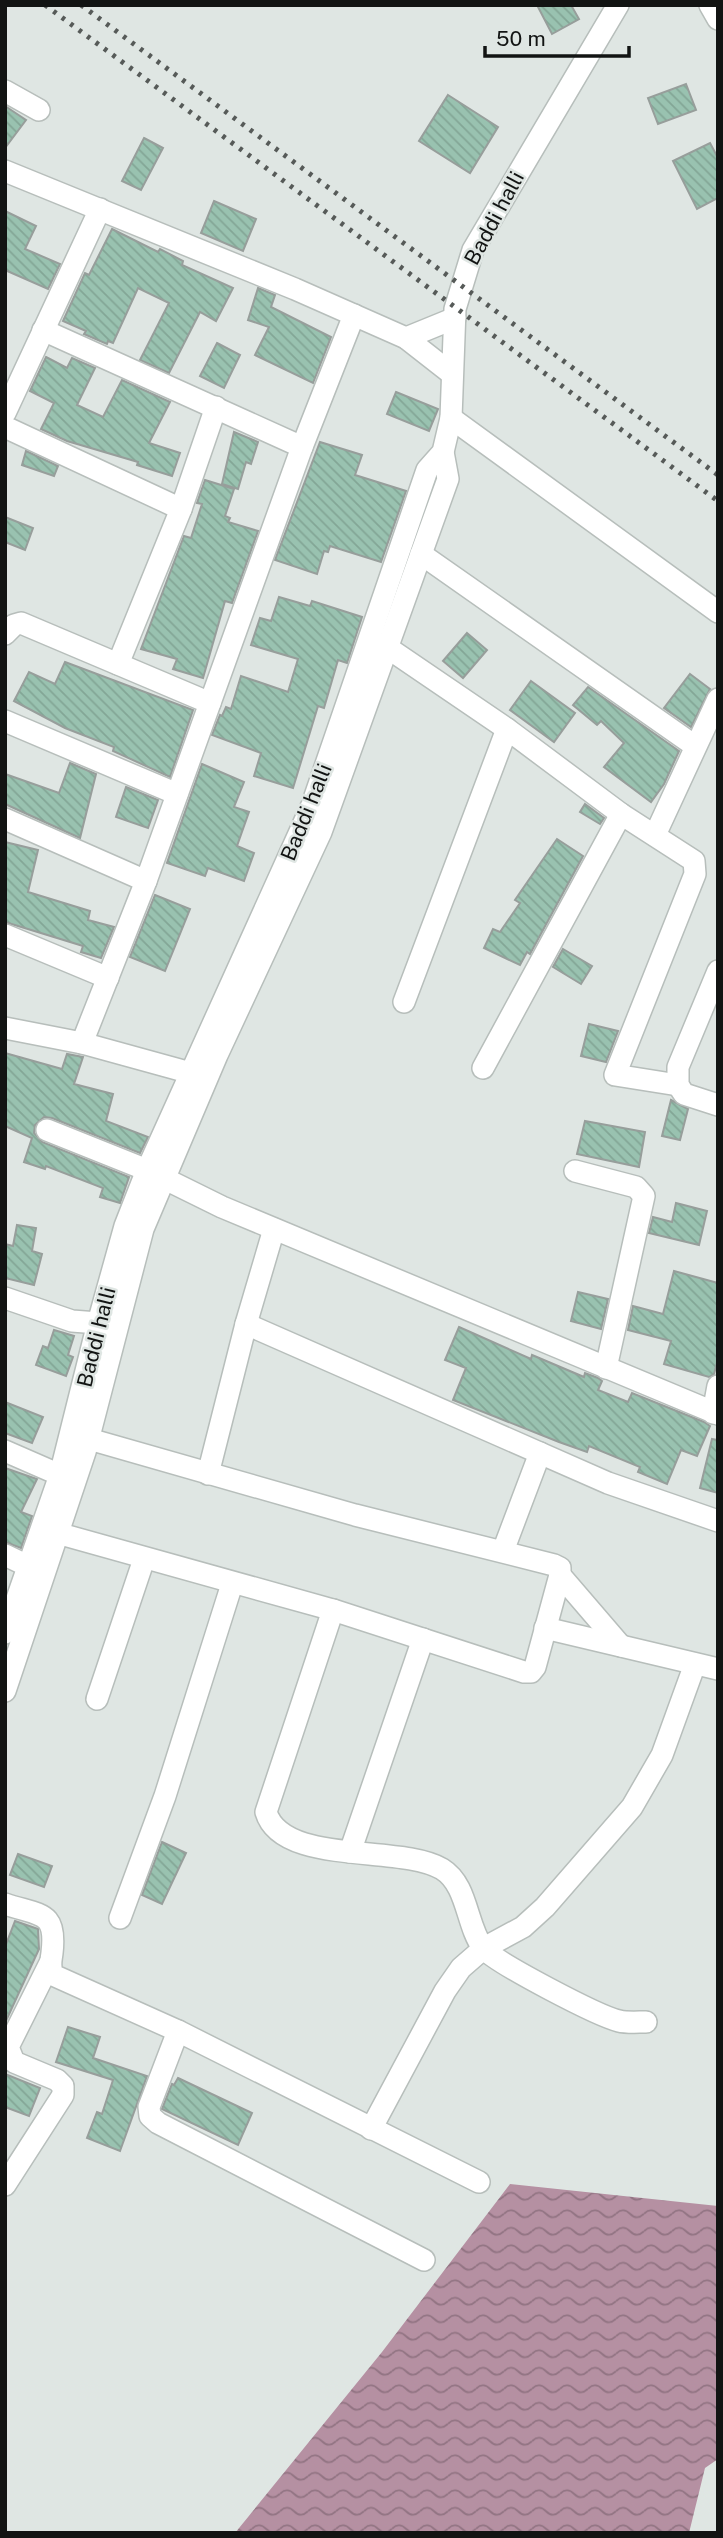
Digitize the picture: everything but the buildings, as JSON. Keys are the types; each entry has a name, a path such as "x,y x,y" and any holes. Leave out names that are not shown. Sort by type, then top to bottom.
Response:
{"street":[{"name":"Baddi halli","path":"5,1633 30,1567 51,1532 60,1475 107,1324 125,1226 155,1174 191,1073 312,804 427,470 443,452 451,418 454,318 473,250 618,5"},
{"path":"710,5 718,19"},
{"path":"5,90 39,110"},
{"path":"6,173 100,209 406,338 453,374"},
{"path":"5,413 100,209"},
{"path":"82,1043 146,881 302,447 354,316"},
{"path":"406,338 454,318"},
{"path":"43,330 302,447"},
{"path":"118,664 181,509 216,407"},
{"path":"451,418 718,612"},
{"path":"5,427 181,509"},
{"path":"155,1174 321,832 448,479 443,452"},
{"path":"421,554 695,746"},
{"path":"5,634 20,622 210,704"},
{"path":"388,648 507,729 621,814 691,856 695,874 615,1075 678,1085"},
{"path":"655,835 718,699"},
{"path":"5,721 177,794"},
{"path":"404,1002 507,729"},
{"path":"484,1068 621,814"},
{"path":"5,819 146,881"},
{"path":"5,935 108,978"},
{"path":"718,971 678,1067 678,1085 684,1094 718,1105"},
{"path":"5,1028 82,1043 191,1073"},
{"path":"47,1130 155,1174 274,1229 715,1413 718,1386"},
{"path":"575,1171 636,1187 644,1196 606,1368"},
{"path":"208,1474 246,1324 274,1229"},
{"path":"5,1298 72,1321 107,1324 89,1439 51,1532 5,1691"},
{"path":"246,1324 608,1483 718,1521"},
{"path":"51,1532 232,1584 333,1609 531,1672 560,1568 503,1551 355,1515 89,1439"},
{"path":"5,1451 60,1475"},
{"path":"503,1551 540,1453"},
{"path":"5,1555 30,1567"},
{"path":"97,1699 144,1559"},
{"path":"560,1575 621,1646"},
{"path":"120,1918 165,1796 232,1584"},
{"path":"333,1609 266,1812 270,1822 293,1838 317,1847 399,1855 430,1863 444,1870 454,1880 484,1948 554,1992 620,2021 646,2022"},
{"path":"545,1628 718,1669"},
{"path":"350,1852 423,1639"},
{"path":"371,2129 445,1991 461,1968 484,1948 523,1927 545,1907 632,1807 662,1755 695,1664"},
{"path":"5,1904 46,1917 52,1923 54,1931 50,1964 8,2047 14,2062 57,2080 63,2086 63,2095 5,2185"},
{"path":"50,1964 53,1975 178,2031 479,2182"},
{"path":"178,2031 149,2107 150,2116 158,2123 424,2260"}],"water":[{"path":"510,2184 718,2206 718,2459 705,2468 689,2533 235,2533 382,2352"}],"railway":[{"path":"45,5 718,501"},
{"path":"81,5 718,475"}]}
